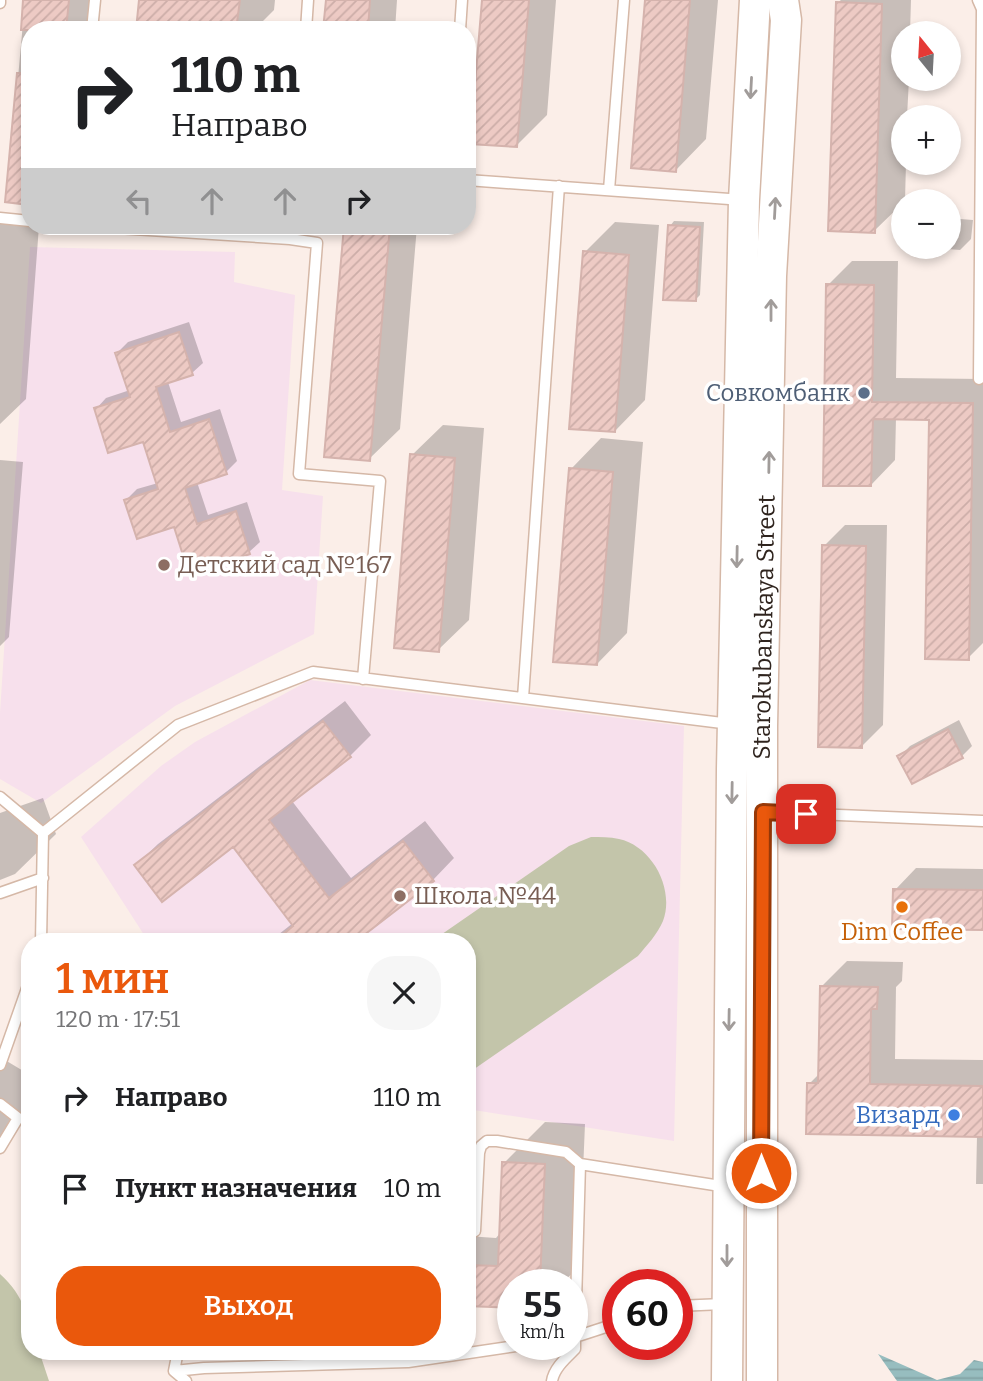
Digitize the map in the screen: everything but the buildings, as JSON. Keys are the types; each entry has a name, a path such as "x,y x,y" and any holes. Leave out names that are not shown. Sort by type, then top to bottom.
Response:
{"main road":[{"name":"Starokubanskaya Street","path":"755,0 744,200 748,725 763,812 762,1381"},
{"name":"Starokubanskaya Street","path":"727,1381 728,1188 748,725 786,20 783,0"}],"lane":[{"path":"93,21 95,0"},
{"path":"307,21 308,0"},
{"path":"461,21 462,0"},
{"path":"609,190 625,0"},
{"path":"978,0 982,9 979,379"},
{"path":"476,181 744,200"},
{"path":"523,698 559,186"},
{"path":"0,218 21,220"},
{"path":"227,235 317,243 299,474 380,481 363,679"},
{"path":"290,235 290,239"},
{"path":"43,833 178,725 313,672 748,725"},
{"path":"0,797 43,833"},
{"path":"763,812 983,821"},
{"path":"41,933 43,833"},
{"path":"0,893 43,878"},
{"path":"0,1065 21,1006"},
{"path":"0,1104 18,1118 0,1148"},
{"path":"476,1212 479,1153 481,1146 487,1141 498,1140 566,1152 580,1164 728,1188"},
{"path":"576,1269 580,1164"},
{"path":"693,1305 727,1304"},
{"path":"476,1352 497,1349"},
{"path":"174,1371 176,1360"},
{"path":"174,1371 421,1360"},
{"path":"552,1381 553,1375 565,1360"},
{"path":"174,1371 186,1381"}],"shaded area":[{"name":"Детский сад №167","path":"30,247 235,252 234,282 295,295 282,490 323,496 314,634 175,706 41,803 0,779 0,713"},
{"name":"Школа №44","path":"310,680 684,726 674,1141 476,1110 476,933 143,933 81,837 161,766 195,742"}],"green space":[{"path":"591,837 616,838 641,850 651,860 663,883 666,909 661,926 638,956 476,1068 476,933 444,933 569,846"},
{"path":"0,1274 21,1302 21,1360 42,1360 49,1381 0,1381"}],"water":[{"path":"878,1354 937,1380 960,1374 974,1360 983,1362 983,1381 897,1381"}],"place":[{"name":"Совкомбанк","path":"864,393"},
{"name":"Детский сад №167","path":"164,565"},
{"name":"Школа №44","path":"400,896"},
{"name":"Dim Coffee","path":"902,907"},
{"name":"Визард","path":"954,1115"}],"route":[{"path":"761,1173 763,812 806,814"}]}
